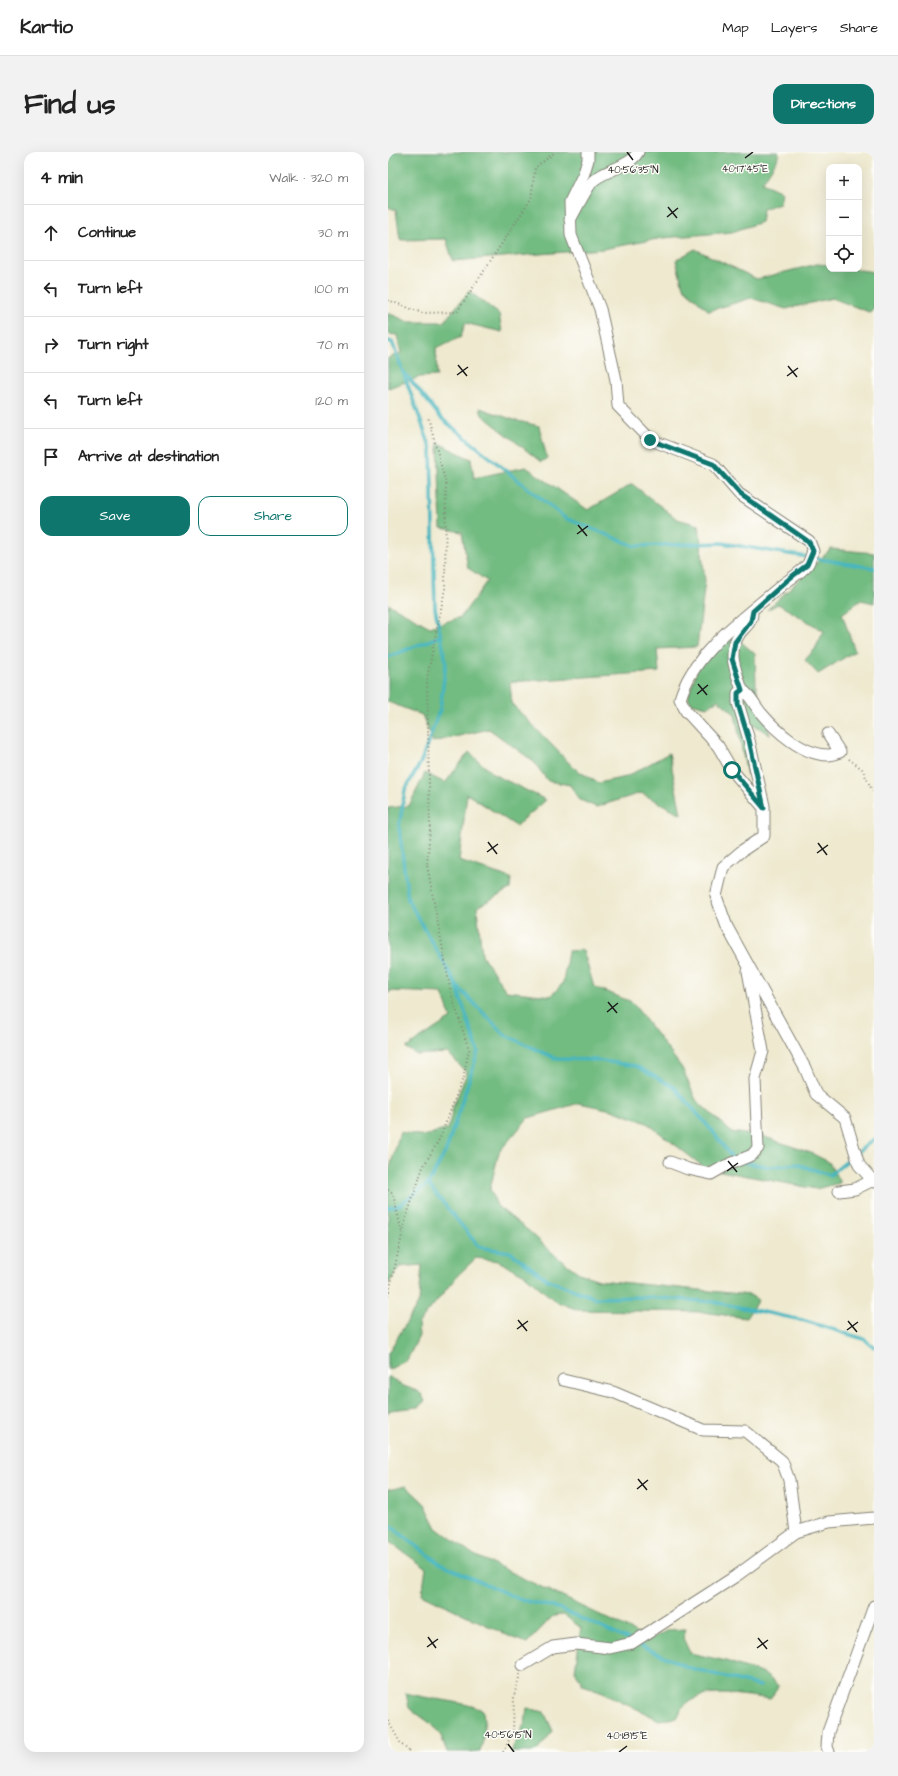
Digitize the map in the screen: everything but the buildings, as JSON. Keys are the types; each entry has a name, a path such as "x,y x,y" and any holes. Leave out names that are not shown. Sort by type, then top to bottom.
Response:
{"street":[{"path":"588,152 588,160 584,173 570,202 570,235 600,309 616,380 618,406 650,440 713,464 740,494 809,542 813,551 807,565 790,578 700,659 684,687 680,699 686,710 718,746 732,770 764,808"},
{"path":"570,221 593,180 636,156 638,152"},
{"path":"753,611 751,621 735,642 732,659 742,690 748,693 761,713 781,734 794,743 811,751 828,755 840,752 828,734"},
{"path":"742,690 738,693 738,704 749,740 764,808 764,836 743,850 724,867 716,896 728,927 805,1068 816,1094 845,1118 859,1165 873,1181 855,1189 839,1191"},
{"path":"670,1162 688,1169 711,1174 725,1166 752,1155 758,1148 755,1078 763,1051 746,960"},
{"path":"563,1380 613,1392 703,1430 745,1431 782,1461 789,1480 796,1532"},
{"path":"523,1665 553,1647 576,1644 610,1648 632,1643 736,1576 796,1532 829,1522 874,1518"},
{"path":"829,1752 827,1747 828,1732 874,1606"}],"path":[{"path":"388,300 422,313 457,312 531,198 535,168 555,152"},
{"path":"388,1296 402,1234 423,1167 440,1138 462,1078 469,1050 452,993 427,865 430,830 427,678 445,589 446,484 428,418"},
{"path":"840,752 862,769 874,794"},
{"path":"388,1190 393,1194 402,1234"},
{"path":"503,1752 513,1732 514,1696 523,1665"},
{"path":"388,1721 401,1744 410,1752"}],"green space":[{"path":"388,152 779,152 777,160 762,183 782,192 780,203 763,209 761,222 732,232 663,238 603,249 453,261 446,239 400,240 396,210 388,207"},
{"path":"695,249 757,279 817,264 826,265 826,272 862,272 862,270 874,272 874,309 869,312 832,298 786,309 751,298 709,311 683,287 676,260"},
{"path":"469,291 499,314 502,332 465,323 461,337 436,348 437,376 420,377 388,388 388,358 401,353 397,335 388,334 388,313 409,322 444,322"},
{"path":"480,408 514,420 539,426 547,458 541,462 482,415"},
{"path":"438,443 471,459 474,478 526,467 588,510 632,484 677,519 699,525 705,581 697,647 657,649 659,672 510,682 512,704 574,768 598,783 626,777 669,753 681,814 641,793 596,807 580,800 570,785 548,781 533,761 489,729 433,742 422,715 388,702 388,604 430,627 461,617 487,581 468,568 462,532 441,528"},
{"path":"831,549 874,553 874,603 861,600 842,614 855,651 818,674 805,660 815,649 824,631 778,604 767,610"},
{"path":"732,634 755,654 756,685 770,735 753,724 747,775 735,714 718,700 707,707 691,703 688,697 697,670"},
{"path":"469,752 493,774 546,800 516,826 467,794 459,861 511,878 510,889 477,907 482,955 506,991 551,996 563,983 568,951 583,950 594,987 632,1002 682,1068 696,1100 731,1132 762,1136 811,1153 829,1162 840,1183 816,1189 705,1168 647,1123 612,1110 579,1103 528,1118 499,1152 490,1189 497,1206 530,1232 557,1257 579,1273 599,1280 750,1295 758,1300 746,1318 703,1312 578,1310 555,1301 525,1275 498,1261 476,1258 458,1275 418,1324 419,1336 407,1360 388,1370 388,1353 419,1302 422,1265 399,1267 388,1285 388,1175 400,1132 424,1136 448,1129 453,1107 467,1073 448,1053 417,1055 406,1048 451,1018 442,993 390,991 388,994 388,808 409,806 425,773 445,783"},
{"path":"388,1376 401,1385 420,1392 425,1401 418,1407 390,1410 388,1413"},
{"path":"406,1486 425,1504 437,1528 474,1555 615,1622 649,1640 668,1630 686,1629 683,1638 690,1653 726,1661 764,1674 779,1686 770,1699 724,1694 701,1696 683,1707 677,1718 659,1720 603,1692 583,1685 575,1671 581,1628 564,1615 553,1616 527,1643 513,1638 422,1594 426,1568 388,1541 388,1490"},
{"path":"406,1693 455,1702 483,1710 485,1733 480,1752 447,1752 441,1736 430,1723 409,1708"},
{"path":"527,1708 544,1712 553,1731 536,1752 511,1752 525,1722"}],"waterway":[{"path":"388,160 392,152"},
{"path":"388,341 392,342 431,449 435,608 446,662 440,709 421,762 405,790 399,827 408,900 456,984 478,1052 446,1151 428,1184 399,1205 388,1208"},
{"path":"404,372 441,418 565,518 635,546 722,543 874,568"},
{"path":"388,657 441,636"},
{"path":"457,986 505,1035 557,1059 596,1060 636,1066 674,1087 714,1133 734,1161"},
{"path":"742,1162 770,1167 796,1164 830,1175 874,1139"},
{"path":"428,1184 479,1247 510,1252 548,1280 595,1298 644,1297 714,1302 802,1320 864,1339 874,1347"},
{"path":"388,1524 440,1564 521,1600 558,1608 629,1640"},
{"path":"635,1643 687,1667 760,1686"}],"route":[{"path":"650,440 713,464 740,494 754,505 783,522 809,542 813,551 807,565 753,611 751,621 741,632 735,642 732,659 742,690 738,693 738,704 749,740 764,808 732,770"}]}
